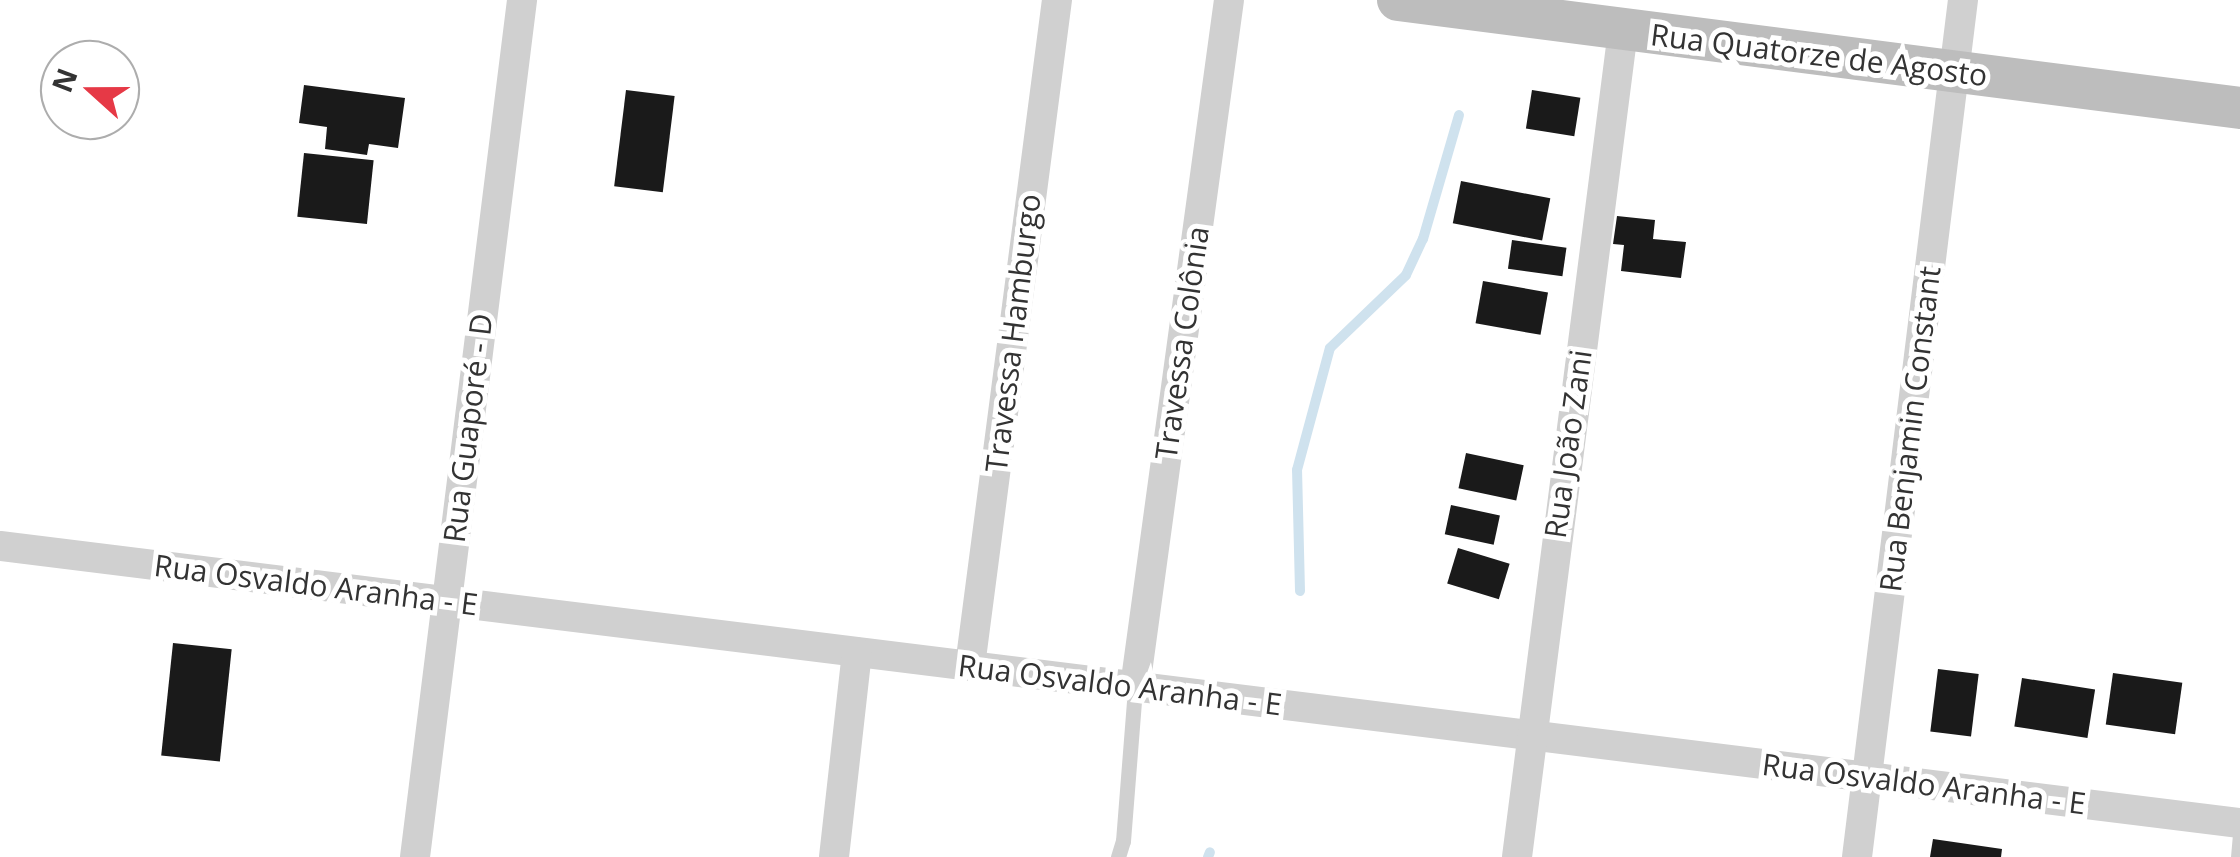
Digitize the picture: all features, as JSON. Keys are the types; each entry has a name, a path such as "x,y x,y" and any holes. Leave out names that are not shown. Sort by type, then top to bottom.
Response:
{"street":[{"name":"Rua Guaporé - D","path":"416,857 522,0"},
{"name":"Travessa Hamburgo","path":"970,666 1057,0"},
{"name":"Travessa Colônia","path":"1136,687 1228,0"},
{"name":"Rua Quatorze de Agosto","path":"1398,0 2240,108"},
{"name":"Rua Benjamin Constant","path":"1857,857 1963,0"},
{"name":"Rua João Zani","path":"1517,857 1623,30"},
{"name":"Rua Osvaldo Aranha - E","path":"0,546 2240,822"},
{"path":"834,857 857,652"}],"lane":[{"path":"1118,857 1124,841 1136,687"},
{"path":"2238,857 2240,836"}],"building":[{"path":"304,85 405,98 398,148 369,144 367,155 325,149 327,127 299,123"},
{"path":"626,90 675,96 663,192 614,186"},
{"path":"1532,90 1580,98 1574,136 1526,129"},
{"path":"304,153 374,160 367,224 297,217"},
{"path":"1461,181 1550,198 1542,241 1453,223"},
{"path":"1617,216 1655,220 1653,239 1686,242 1681,278 1621,271 1624,245 1613,244"},
{"path":"1512,240 1566,248 1562,276 1508,269"},
{"path":"1483,281 1548,292 1541,335 1476,323"},
{"path":"1466,453 1524,465 1516,500 1459,488"},
{"path":"1451,505 1500,515 1494,545 1445,534"},
{"path":"1458,548 1510,564 1499,599 1447,583"},
{"path":"173,643 232,649 220,762 161,755"},
{"path":"1938,669 1979,674 1971,737 1930,732"},
{"path":"2113,673 2182,683 2175,734 2106,724"},
{"path":"2022,678 2095,690 2087,738 2014,726"},
{"path":"1933,839 2002,849 2001,857 1930,857"}],"waterway":[{"path":"1300,591 1297,470 1330,348 1406,275 1423,239 1459,115"},
{"path":"1208,857 1210,852"}]}
